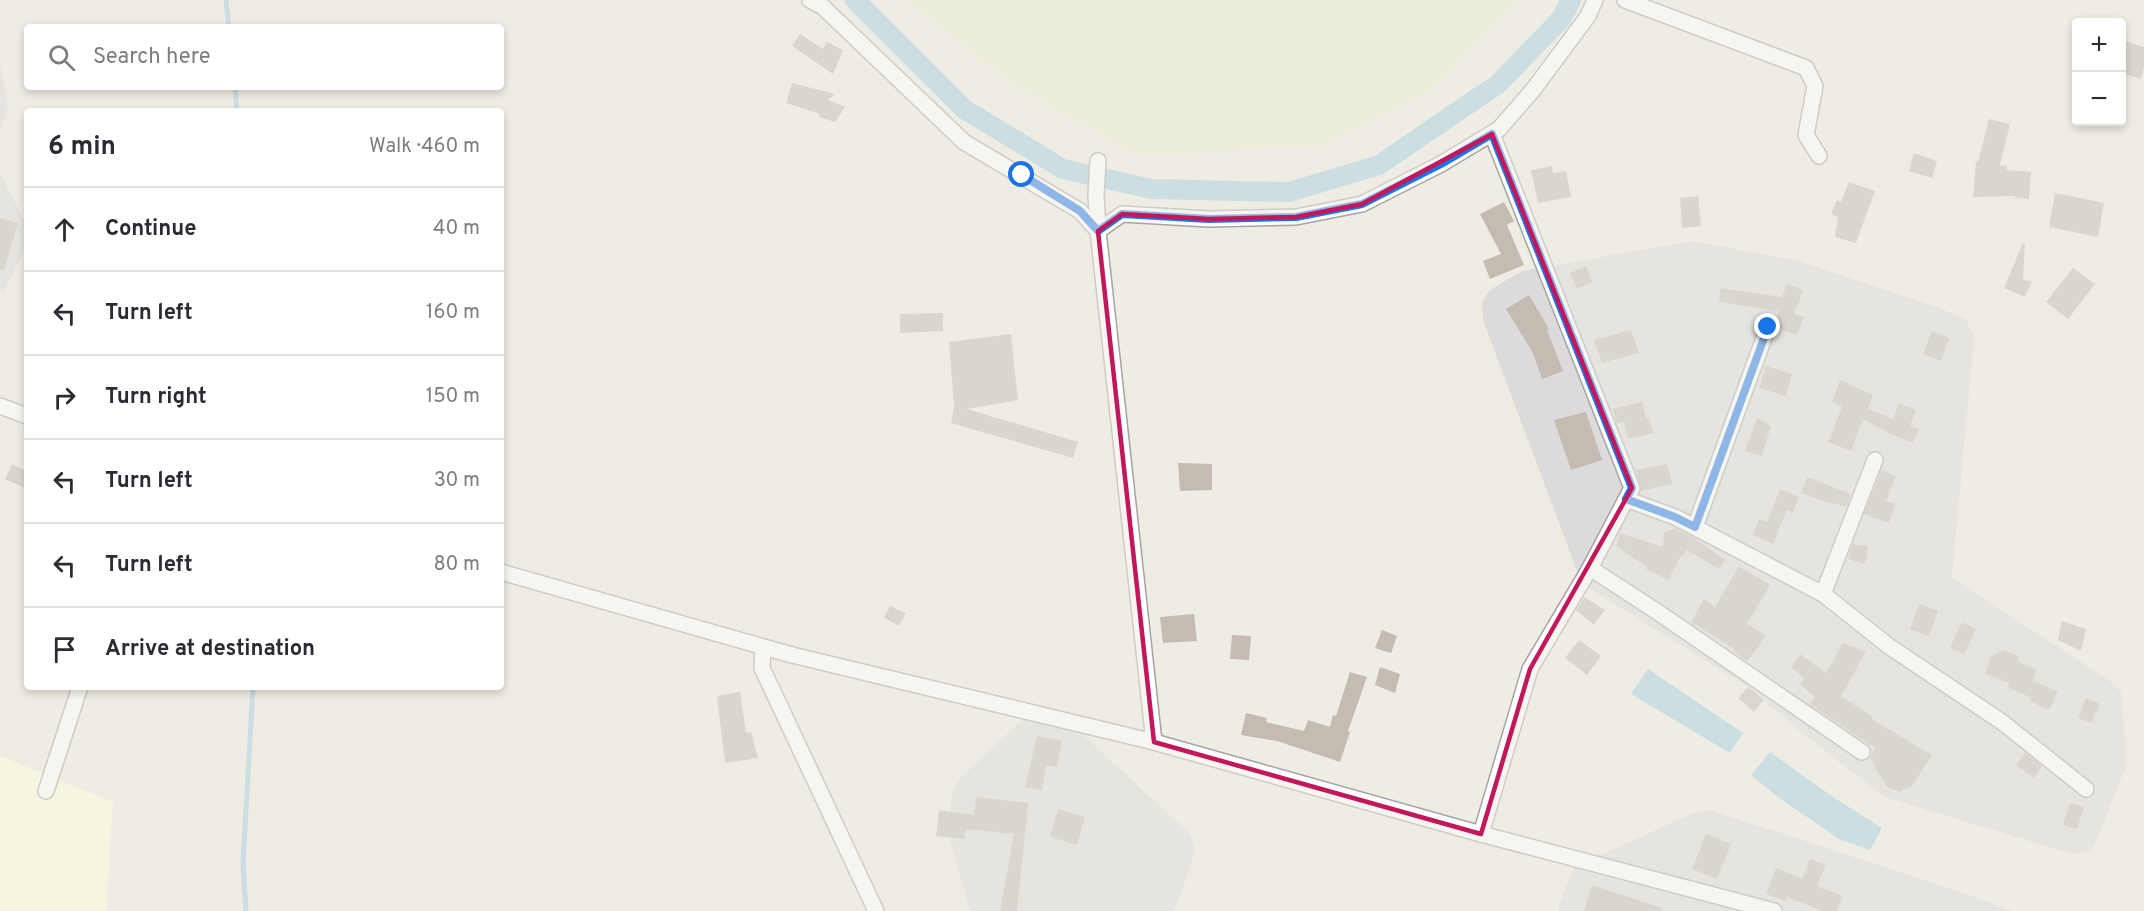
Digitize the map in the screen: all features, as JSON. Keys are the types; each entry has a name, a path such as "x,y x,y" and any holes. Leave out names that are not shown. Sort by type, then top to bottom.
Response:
{"street":[{"path":"810,0 823,7 964,142 1080,211 1098,231"},
{"path":"1098,231 1122,214 1209,219 1296,217 1362,204 1441,164 1499,129 1533,90 1588,16 1595,0"},
{"path":"1625,0 1806,68 1815,86 1806,135 1819,156"},
{"path":"1481,834 1530,669 1590,568 1632,488 1492,134"},
{"path":"1098,161 1096,194 1098,231 1154,742"},
{"path":"1695,527 1768,327"},
{"path":"0,405 24,415"},
{"path":"1823,594 1875,460"},
{"path":"1626,499 1675,517 1823,594 1890,647 2002,722 2086,789"},
{"path":"1590,568 1862,752"},
{"path":"504,574 763,647 1154,742 1481,834 1773,911"},
{"path":"763,647 762,668 876,911"},
{"path":"46,791 79,690"}],"highlighted area":[{"path":"1492,134 1632,488 1530,669 1481,834 1154,742 1098,231 1122,214 1209,219 1296,217 1362,204"}],"shaded area":[{"path":"907,0 1517,0 1436,86 1321,145 1141,156 1022,89"},
{"path":"0,64 8,107 0,132"},
{"path":"0,173 24,219 24,252 4,292 0,290"},
{"path":"1692,241 1795,260 1966,319 1974,338 1952,577 2113,683 2121,692 2127,763 2094,847 2085,853 2072,854 1884,797 1748,687 1582,584 1483,320 1482,302 1490,290 1522,271"},
{"path":"1029,717 1075,727 1191,835 1195,850 1174,911 970,911 948,833 952,791 959,779 1020,722"},
{"path":"0,756 113,802 106,911 0,911"},
{"path":"1711,810 2012,911 1559,911 1569,877 1576,866 1696,812"}],"water":[{"path":"1648,669 1743,733 1730,753 1631,694"},
{"path":"1770,752 1836,799 1882,828 1870,850 1839,839 1778,797 1751,775"}],"building":[{"path":"800,34 823,49 827,42 843,50 833,74 792,46"},
{"path":"2126,42 2144,47 2144,67 2141,79 2126,74"},
{"path":"792,83 835,94 828,100 845,107 835,122 819,117 820,114 786,103"},
{"path":"1989,119 2010,124 2000,165 2007,166 2007,170 2031,172 2029,199 2015,198 2015,196 1973,197 1976,161 1978,162"},
{"path":"1914,153 1937,161 1932,178 1909,171"},
{"path":"1552,166 1553,173 1566,171 1571,197 1538,203 1531,170"},
{"path":"1849,182 1875,191 1856,243 1835,237 1838,217 1831,214 1837,200 1841,202"},
{"path":"2055,193 2104,203 2098,237 2049,227"},
{"path":"1698,196 1701,226 1682,228 1680,198"},
{"path":"1504,202 1514,221 1507,225 1524,265 1490,279 1483,261 1501,254 1480,214"},
{"path":"0,218 18,223 4,270 0,269"},
{"path":"2023,243 2025,243 2023,280 2032,281 2025,297 2004,288"},
{"path":"1586,266 1593,282 1577,289 1570,273"},
{"path":"2073,268 2095,284 2068,319 2046,302"},
{"path":"1787,284 1803,290 1794,314 1804,317 1797,335 1777,328 1775,321 1779,311 1719,302 1721,288 1782,297"},
{"path":"1529,295 1549,329 1547,330 1563,371 1542,379 1533,353 1506,309"},
{"path":"943,313 943,331 900,333 900,314"},
{"path":"1631,330 1639,353 1602,363 1594,340"},
{"path":"1932,331 1949,338 1941,361 1923,354"},
{"path":"1011,334 1018,400 967,409 1078,442 1073,458 951,423 954,407 949,342"},
{"path":"1766,366 1792,374 1786,396 1759,388"},
{"path":"1840,380 1873,395 1868,409 1893,419 1899,403 1916,410 1910,426 1919,429 1913,443 1863,419 1851,451 1828,442 1842,407 1832,402"},
{"path":"1642,402 1646,418 1649,418 1654,433 1628,439 1624,422 1617,424 1613,409"},
{"path":"1586,412 1602,460 1571,470 1554,420"},
{"path":"1757,418 1771,426 1762,456 1745,451"},
{"path":"1178,463 1212,464 1212,490 1180,491"},
{"path":"12,464 24,470 24,488 5,479"},
{"path":"1667,464 1672,484 1641,491 1636,470"},
{"path":"1882,470 1896,476 1886,501 1895,504 1889,523 1864,514"},
{"path":"1807,477 1851,494 1846,507 1801,493"},
{"path":"1780,489 1799,497 1793,512 1787,510 1773,544 1753,535 1759,519 1767,522"},
{"path":"1675,528 1694,538 1725,560 1719,569 1687,550 1681,556 1668,580 1646,569 1647,567 1616,546 1620,533 1663,547 1664,533"},
{"path":"1853,544 1868,546 1865,564 1848,559"},
{"path":"1739,566 1770,585 1747,624 1766,636 1747,661 1733,651 1734,649 1691,622 1704,599 1715,607"},
{"path":"1584,597 1605,610 1594,625 1576,610"},
{"path":"1919,604 1938,611 1929,636 1910,629"},
{"path":"890,606 906,613 899,626 884,618"},
{"path":"1194,614 1197,641 1163,643 1160,617"},
{"path":"2062,621 2086,629 2081,651 2058,640"},
{"path":"1962,622 1976,629 1964,654 1950,647"},
{"path":"1382,630 1397,636 1391,653 1375,648"},
{"path":"1232,635 1251,636 1249,660 1230,659"},
{"path":"1579,640 1601,656 1587,675 1565,658"},
{"path":"1843,643 1866,652 1841,696 1873,717 1872,719 1932,755 1912,786 1899,792 1886,786 1870,758 1875,748 1810,704 1815,697 1800,684 1804,678 1791,667 1800,654 1826,673"},
{"path":"2003,650 2019,656 2017,661 2037,670 2032,680 2058,692 2049,710 2008,687 2009,683 1985,674 1991,657"},
{"path":"1380,667 1400,674 1395,693 1375,685"},
{"path":"1350,672 1367,677 1340,762 1277,741 1241,735 1246,713 1267,718 1266,722 1304,731 1308,720 1330,727 1333,715 1336,716"},
{"path":"1748,687 1764,700 1754,712 1738,698"},
{"path":"740,692 746,733 751,732 758,758 725,763 717,696"},
{"path":"2086,698 2100,704 2091,723 2078,718"},
{"path":"1037,736 1062,741 1057,767 1046,765 1042,790 1025,787"},
{"path":"2025,753 2042,766 2034,778 2016,766"},
{"path":"976,797 1028,803 1025,835 1018,835 1025,836 1017,911 1000,911 1014,834 966,829 964,839 936,836 939,810 974,815"},
{"path":"2070,803 2084,807 2077,829 2063,825"},
{"path":"1058,809 1085,817 1077,845 1050,837"},
{"path":"1706,834 1731,844 1717,879 1692,869"},
{"path":"1810,859 1826,865 1817,886 1843,896 1837,911 1822,911 1787,897 1785,901 1766,894 1776,868 1802,879"},
{"path":"1592,885 1662,908 1662,911 1584,911"}],"waterway":[{"path":"226,0 229,24"},
{"path":"855,0 964,109 1063,169 1151,189 1289,192 1379,165 1498,84 1561,19 1571,0"},
{"path":"235,90 237,108"},
{"path":"246,911 243,862 253,690"}],"route":[{"path":"1022,175 1080,211 1098,231 1122,214 1209,219 1296,217 1362,204 1441,164 1492,134 1632,488 1626,499 1695,527 1768,327"}]}
